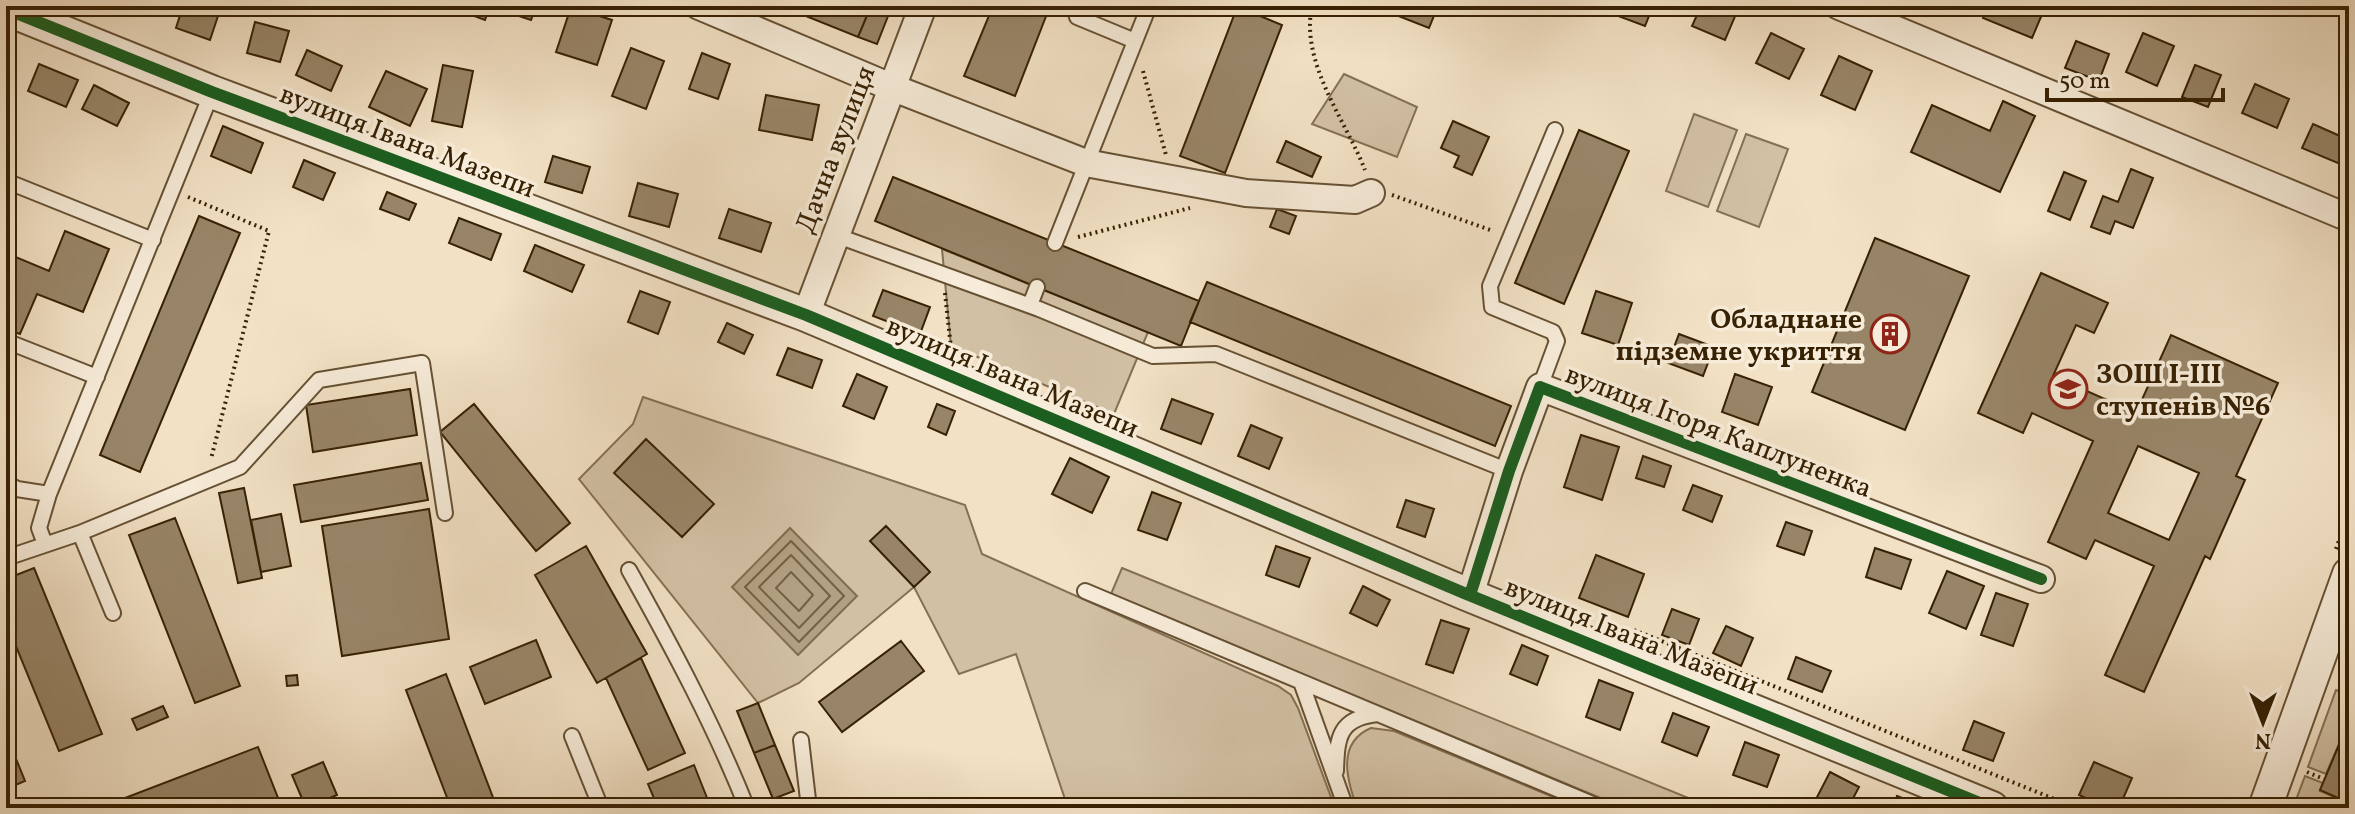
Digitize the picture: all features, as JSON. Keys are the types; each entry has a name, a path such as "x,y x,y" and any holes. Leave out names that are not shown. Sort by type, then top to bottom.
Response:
{"street":[{"path":"699,6 891,87 1086,163 1246,193 1355,200 1371,193"},
{"name":"Дачна вулиця","path":"806,315 923,6"},
{"path":"1839,6 2349,218"},
{"name":"вулиця Івана Мазепи","path":"6,9 212,92 806,315 1470,595 1992,808"},
{"name":"вулиця Ігоря Каплуненка","path":"1470,595 1509,471 1540,387 2041,579"},
{"path":"2265,808 2349,574"}],"lane":[{"path":"1074,6 1077,17 1135,41"},
{"path":"1055,243 1149,6"},
{"path":"45,544 39,528 49,494 212,92"},
{"path":"1540,387 1557,341 1553,332 1492,307 1490,286 1555,130"},
{"path":"6,181 153,240"},
{"path":"835,235 1030,305 1153,356 1216,354 1509,471"},
{"path":"1030,305 1037,287"},
{"path":"6,341 97,377"},
{"path":"6,558 80,533 240,467 319,380 422,363 445,513"},
{"path":"6,483 17,489 49,494"},
{"path":"80,533 113,613"},
{"path":"629,570 684,668 727,757 747,808"},
{"path":"1085,591 1602,808"},
{"path":"1301,682 1346,808"},
{"path":"1336,780 1337,743 1341,732 1361,715 1378,714"},
{"path":"572,736 601,808"},
{"path":"801,740 809,808"}],"path":[{"path":"1312,6 1310,35 1313,52 1321,76 1355,144 1369,179 1371,193 1416,203 1510,238"},
{"path":"1135,41 1173,181"},
{"path":"173,191 269,231 206,481"},
{"path":"1055,243 1202,205"},
{"path":"944,274 951,354"},
{"path":"2301,770 2324,779"}],"shaded area":[{"path":"1344,74 1417,107 1397,157 1312,124"},
{"path":"1694,114 1737,130 1708,207 1666,191"},
{"path":"1746,134 1788,149 1759,227 1717,211"},
{"path":"942,249 1148,332 1114,414 951,346"},
{"path":"643,397 965,505 982,554 1278,686 1291,695 1298,708 1335,808 1068,808 1016,654 959,674 914,587 799,683 758,703 579,479 633,424"},
{"path":"1122,568 1691,799 1688,808 1616,808 1608,801 1111,594"},
{"path":"2336,690 2349,695 2349,721 2326,774 2308,767"},
{"path":"1371,728 1394,731 1580,808 1357,808 1347,763 1353,743"},
{"path":"2305,776 2323,783 2320,791 2349,803 2349,808 2293,808"}],"water":[{"path":"790,528 857,596 798,655 732,587"}],"building":[{"path":"183,6 208,6 220,10 210,40 176,28"},
{"path":"447,6 490,6 485,20"},
{"path":"505,6 536,6 531,20 504,11"},
{"path":"781,6 871,6 858,37"},
{"path":"871,6 892,6 877,44 858,37"},
{"path":"993,6 1050,6 1015,96 964,76"},
{"path":"1226,6 1252,6 1250,12 1282,25 1225,173 1180,156 1236,10"},
{"path":"1373,6 1438,6 1429,28"},
{"path":"1612,6 1653,6 1645,26 1610,13"},
{"path":"1701,6 1716,6 1736,14 1725,40 1692,26"},
{"path":"1988,6 2028,6 2043,12 2032,38 1983,18"},
{"path":"571,7 612,20 597,65 556,52"},
{"path":"255,22 289,31 280,62 247,53"},
{"path":"1771,33 1804,49 1789,79 1756,63"},
{"path":"2143,33 2174,46 2157,86 2126,72"},
{"path":"2076,41 2109,54 2099,81 2065,68"},
{"path":"631,48 664,61 646,109 612,96"},
{"path":"307,50 342,66 331,91 296,75"},
{"path":"702,53 730,64 718,99 689,89"},
{"path":"1839,56 1872,71 1855,110 1821,95"},
{"path":"39,64 78,80 66,107 28,91"},
{"path":"443,65 473,71 462,127 432,121"},
{"path":"2195,65 2221,75 2208,107 2182,97"},
{"path":"386,71 427,89 410,126 369,107"},
{"path":"2255,84 2289,99 2277,128 2242,113"},
{"path":"94,85 129,103 117,126 82,109"},
{"path":"766,95 819,105 812,140 759,130"},
{"path":"2003,101 2035,116 2000,192 1911,152 1932,105 1990,131"},
{"path":"1453,121 1489,137 1472,175 1454,167 1459,156 1441,148"},
{"path":"2313,124 2349,140 2349,157 2345,166 2302,148"},
{"path":"223,126 263,143 251,173 211,156"},
{"path":"1579,130 1629,151 1564,304 1515,283"},
{"path":"1286,141 1321,157 1312,177 1277,162"},
{"path":"553,156 590,167 582,193 545,182"},
{"path":"304,160 335,173 323,200 293,187"},
{"path":"2131,169 2153,178 2133,228 2115,221 2110,234 2091,227 2103,196 2118,202"},
{"path":"2064,172 2086,181 2070,220 2048,211"},
{"path":"893,177 1199,301 1181,346 875,221"},
{"path":"638,183 678,194 669,227 629,216"},
{"path":"387,192 416,204 409,220 380,209"},
{"path":"729,209 771,223 761,252 719,238"},
{"path":"1277,209 1296,216 1289,234 1270,227"},
{"path":"6,210 15,214 6,235"},
{"path":"199,216 240,233 140,472 100,455"},
{"path":"459,218 501,234 491,260 449,243"},
{"path":"65,231 109,249 83,312 37,294 20,334 6,329 6,253 49,271"},
{"name":"Обладнане підземне укриття","path":"1875,238 1969,276 1905,430 1812,392"},
{"path":"535,245 584,265 572,292 524,271"},
{"path":"2041,273 2108,303 2094,333 2076,325 2053,376 2136,413 2171,335 2278,383 2236,476 2245,480 2210,559 2205,556 2144,692 2105,675 2154,566 2095,540 2086,559 2048,542 2093,441 2032,413 2023,433 1978,413","holes":["2138,446 2199,473 2169,540 2108,513"]},
{"path":"1207,282 1511,406 1495,446 1190,322"},
{"path":"883,290 930,307 920,334 873,316"},
{"path":"640,291 670,302 658,334 628,322"},
{"path":"1596,291 1632,303 1618,345 1582,333"},
{"path":"727,323 753,335 744,354 718,342"},
{"path":"1679,334 1714,347 1703,376 1668,363"},
{"path":"788,348 822,360 812,388 777,375"},
{"path":"857,374 887,387 874,419 843,406"},
{"path":"1735,374 1772,387 1758,425 1722,412"},
{"path":"410,389 417,435 313,452 306,405"},
{"path":"1172,399 1213,414 1201,444 1161,429"},
{"path":"474,404 570,523 536,551 440,432"},
{"path":"937,404 955,411 946,435 928,427"},
{"path":"1251,425 1282,438 1269,469 1238,456"},
{"path":"1581,435 1619,447 1602,500 1564,487"},
{"path":"646,439 714,504 682,537 614,473"},
{"path":"1643,456 1671,466 1664,487 1636,478"},
{"path":"1070,458 1109,477 1092,513 1052,494"},
{"path":"421,463 428,500 301,522 294,485"},
{"path":"1693,485 1722,496 1712,522 1683,510"},
{"path":"244,488 262,578 238,583 219,493"},
{"path":"1152,492 1181,503 1167,540 1138,530"},
{"path":"1406,500 1434,509 1425,537 1397,527"},
{"path":"429,509 449,639 342,656 322,526"},
{"path":"281,514 291,566 261,572 251,520"},
{"path":"175,518 240,686 195,703 129,535"},
{"path":"1786,522 1812,531 1804,555 1777,546"},
{"path":"886,526 930,572 914,587 870,541"},
{"path":"586,546 647,654 597,683 535,575"},
{"path":"1276,546 1310,558 1299,587 1266,575"},
{"path":"1875,548 1911,560 1901,589 1866,577"},
{"path":"1596,555 1644,574 1628,617 1579,598"},
{"path":"34,568 102,734 59,751 6,622 6,579"},
{"path":"1947,571 1984,586 1966,629 1929,613"},
{"path":"1363,586 1390,600 1377,626 1350,613"},
{"path":"1996,593 2028,604 2013,646 1981,635"},
{"path":"1672,609 1699,619 1689,645 1662,635"},
{"path":"1441,620 1469,629 1453,673 1426,664"},
{"path":"1726,626 1753,638 1741,666 1713,653"},
{"path":"536,640 551,677 485,704 470,667"},
{"path":"901,641 924,671 842,732 819,702"},
{"path":"1522,645 1548,656 1537,685 1510,674"},
{"path":"1796,657 1831,671 1822,692 1788,679"},
{"path":"641,658 685,753 648,770 606,678"},
{"path":"446,674 497,808 451,808 406,690"},
{"path":"297,675 298,685 287,686 286,676"},
{"path":"1599,680 1633,693 1620,730 1586,717"},
{"path":"758,703 775,745 754,753 737,711"},
{"path":"163,706 168,717 137,730 132,719"},
{"path":"1673,713 1709,727 1697,756 1662,742"},
{"path":"1974,721 2004,733 1993,761 1963,750"},
{"path":"2349,721 2349,803 2320,790"},
{"path":"6,734 25,781 6,789"},
{"path":"1745,742 1779,755 1767,787 1733,775"},
{"path":"775,745 794,791 773,799 754,753"},
{"path":"258,747 282,808 258,808 256,803 243,808 99,808"},
{"path":"323,762 337,795 306,808 292,775"},
{"path":"2094,762 2132,778 2119,808 2108,808 2079,795"},
{"path":"694,765 711,808 658,808 648,784"},
{"path":"1830,772 1859,787 1848,808 1829,808 1815,801"},
{"path":"1897,796 1927,808 1893,808"}],"cycle path":[{"path":"6,9 212,92 806,315 1464,593 1992,808"},
{"path":"1470,595 1509,471 1540,387 2041,579"}],"place":[{"name":"Обладнане підземне укриття","path":"1890,334"},
{"name":"ЗОШ І-ІІІ ступенів №6","path":"2068,389"}]}
